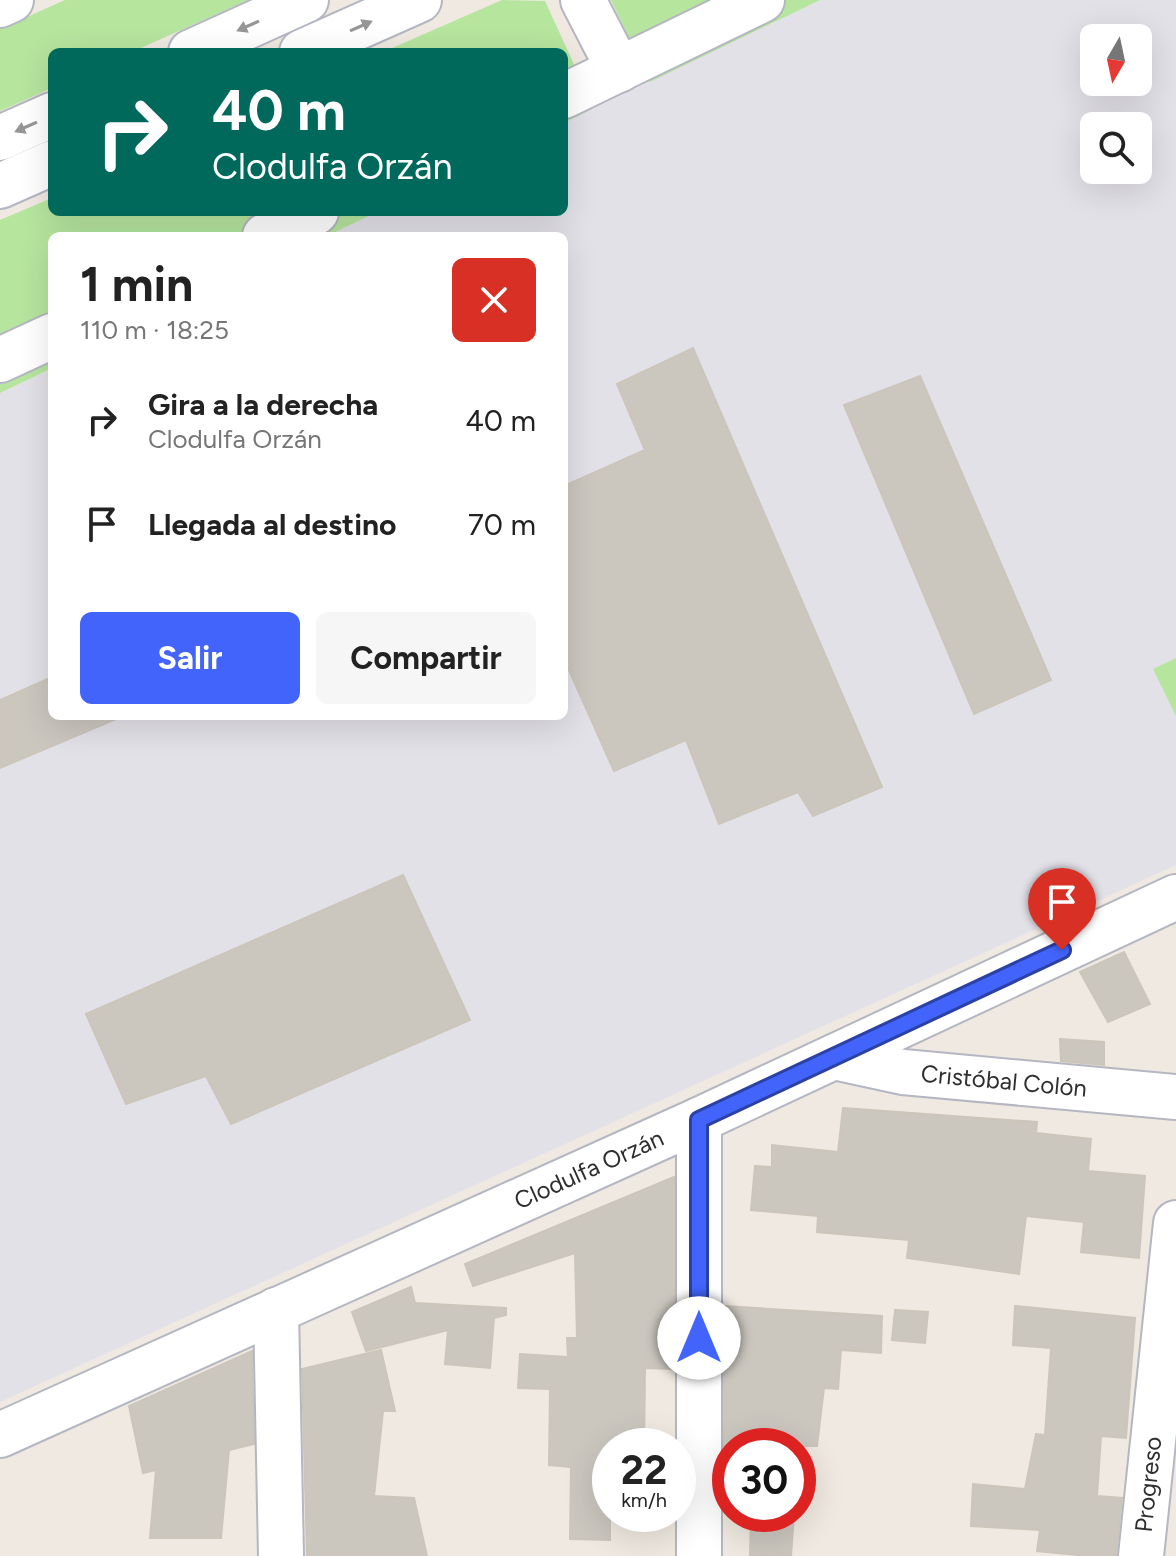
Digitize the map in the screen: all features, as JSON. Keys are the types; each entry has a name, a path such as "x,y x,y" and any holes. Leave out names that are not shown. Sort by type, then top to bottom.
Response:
{"street":[{"path":"0,5 11,0"},
{"path":"200,48 306,0"},
{"path":"311,48 419,0"},
{"path":"583,0 619,70"},
{"path":"568,94 762,0"},
{"path":"0,138 48,117"},
{"path":"0,186 48,165"},
{"path":"274,232 308,216"},
{"path":"0,360 48,338"},
{"name":"Clodulfa Orzán","path":"0,1435 699,1120 1176,897"},
{"name":"Cristóbal Colón","path":"834,1057 903,1072 1176,1097"},
{"path":"699,1120 699,1556"},
{"name":"Progreso","path":"1141,1556 1176,1223"},
{"path":"276,1310 281,1556"}],"shaded area":[{"path":"820,0 1176,0 1176,865 0,1402 0,393 48,370 48,720 568,720 568,232 335,232 369,216 568,216 568,121"}],"green space":[{"path":"65,0 248,0 141,48 48,48 48,90 0,111 0,29"},
{"path":"502,0 545,1 567,48 392,48"},
{"path":"611,0 820,0 650,82"},
{"path":"568,51 594,108 568,121"},
{"path":"48,200 48,216 369,216 335,232 48,232 48,370 0,393 0,220"},
{"path":"1176,658 1176,716 1153,669"}],"building":[{"path":"693,348 882,787 813,816 798,792 719,824 686,740 614,771 568,668 568,484 645,450 617,384"},
{"path":"920,376 1051,680 974,714 844,405"},
{"path":"48,679 48,720 114,720 0,768 0,700"},
{"path":"403,875 470,1020 231,1124 206,1076 126,1104 86,1014"},
{"path":"1124,952 1150,1004 1108,1022 1080,972"},
{"path":"1060,1039 1104,1042 1104,1065 1061,1061"},
{"path":"843,1108 1037,1122 1036,1133 1091,1139 1088,1171 1145,1176 1139,1258 1081,1252 1084,1222 1026,1216 1019,1274 907,1258 909,1240 817,1232 818,1216 751,1210 755,1166 772,1167 772,1145 838,1152"},
{"path":"674,1177 674,1369 645,1368 644,1428 592,1428 592,1532 610,1532 610,1540 570,1539 571,1467 549,1465 550,1389 518,1388 520,1354 568,1357 567,1338 577,1338 575,1253 473,1286 465,1264"},
{"path":"411,1287 415,1303 506,1308 506,1315 494,1318 490,1368 445,1364 448,1330 366,1351 352,1312"},
{"path":"724,1306 882,1316 881,1353 841,1350 838,1389 824,1388 817,1446 816,1428 724,1428"},
{"path":"1015,1306 1135,1318 1126,1438 1101,1436 1097,1496 1122,1498 1116,1556 1037,1551 1040,1530 971,1526 973,1484 1025,1489 1036,1434 1045,1435 1051,1348 1013,1345"},
{"path":"895,1310 928,1312 925,1343 892,1340"},
{"path":"381,1350 395,1411 383,1411 374,1496 414,1498 427,1556 307,1556 302,1369"},
{"path":"252,1351 254,1444 229,1450 221,1538 150,1538 156,1470 143,1473 129,1406"},
{"path":"751,1532 793,1532 791,1556 750,1556"}],"route":[{"path":"699,1338 699,1120 1062,950"}]}
